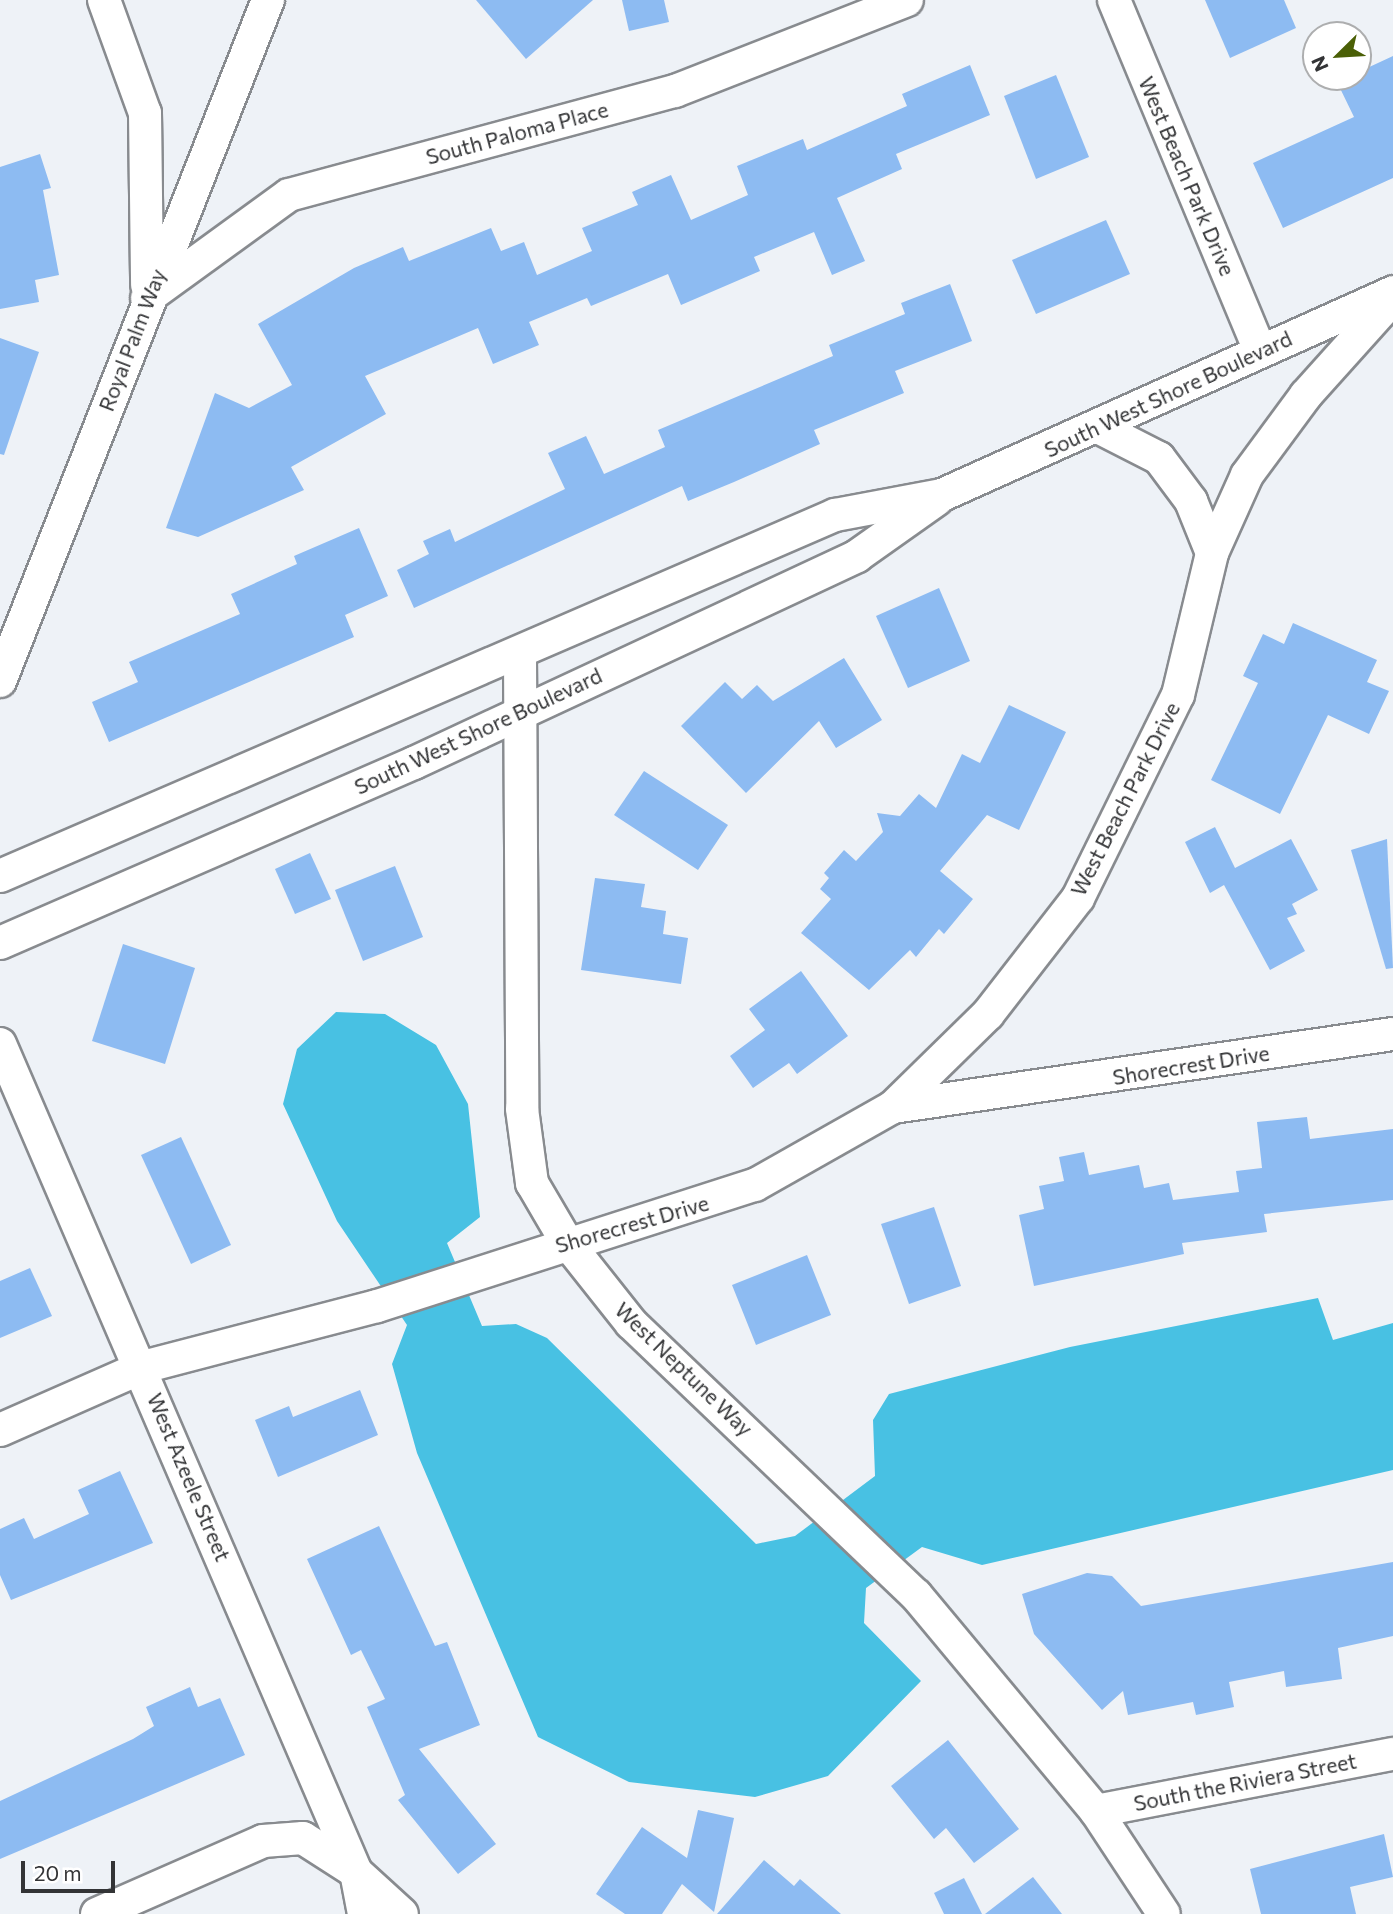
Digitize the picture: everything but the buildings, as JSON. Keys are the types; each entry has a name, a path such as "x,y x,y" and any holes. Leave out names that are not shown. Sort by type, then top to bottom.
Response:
{"street":[{"path":"104,0 145,113 147,298"},
{"name":"Royal Palm Way","path":"0,681 147,298 268,0"},
{"name":"South Paloma Place","path":"147,298 289,195 675,91 907,0"},
{"name":"West Beach Park Drive","path":"1114,0 1260,351"},
{"name":"South West Shore Boulevard","path":"0,876 520,656 835,515 942,495 1100,428 1260,351 1393,292"},
{"name":"West Beach Park Drive","path":"893,1107 988,1014 1078,898 1178,695 1212,554 1247,475 1306,395 1393,298"},
{"path":"1100,428 1159,458 1191,501 1212,554"},
{"name":"South West Shore Boulevard","path":"0,943 857,556 942,495"},
{"name":"West Neptune Way","path":"520,656 516,712 522,1109 532,1184 566,1241 631,1323 805,1485 916,1595 1096,1811 1164,1914"},
{"name":"Shorecrest Drive","path":"0,1430 143,1367 377,1306 496,1269 566,1241 653,1221 755,1185 893,1107 1393,1034"},
{"name":"West Azeele Street","path":"0,1044 143,1367 356,1872 365,1914"},
{"name":"South the Riviera Street","path":"1096,1811 1393,1754"},
{"path":"97,1914 263,1841 303,1838 356,1872 402,1914"}],"water":[{"path":"336,1012 385,1014 436,1045 468,1104 480,1217 447,1243 482,1326 516,1324 547,1338 756,1544 795,1536 875,1476 873,1420 889,1394 1070,1347 1318,1298 1333,1340 1393,1323 1393,1470 982,1565 922,1547 866,1588 864,1623 921,1681 828,1776 755,1797 629,1782 538,1737 417,1453 392,1364 407,1325 337,1221 283,1104 297,1049"}]}
